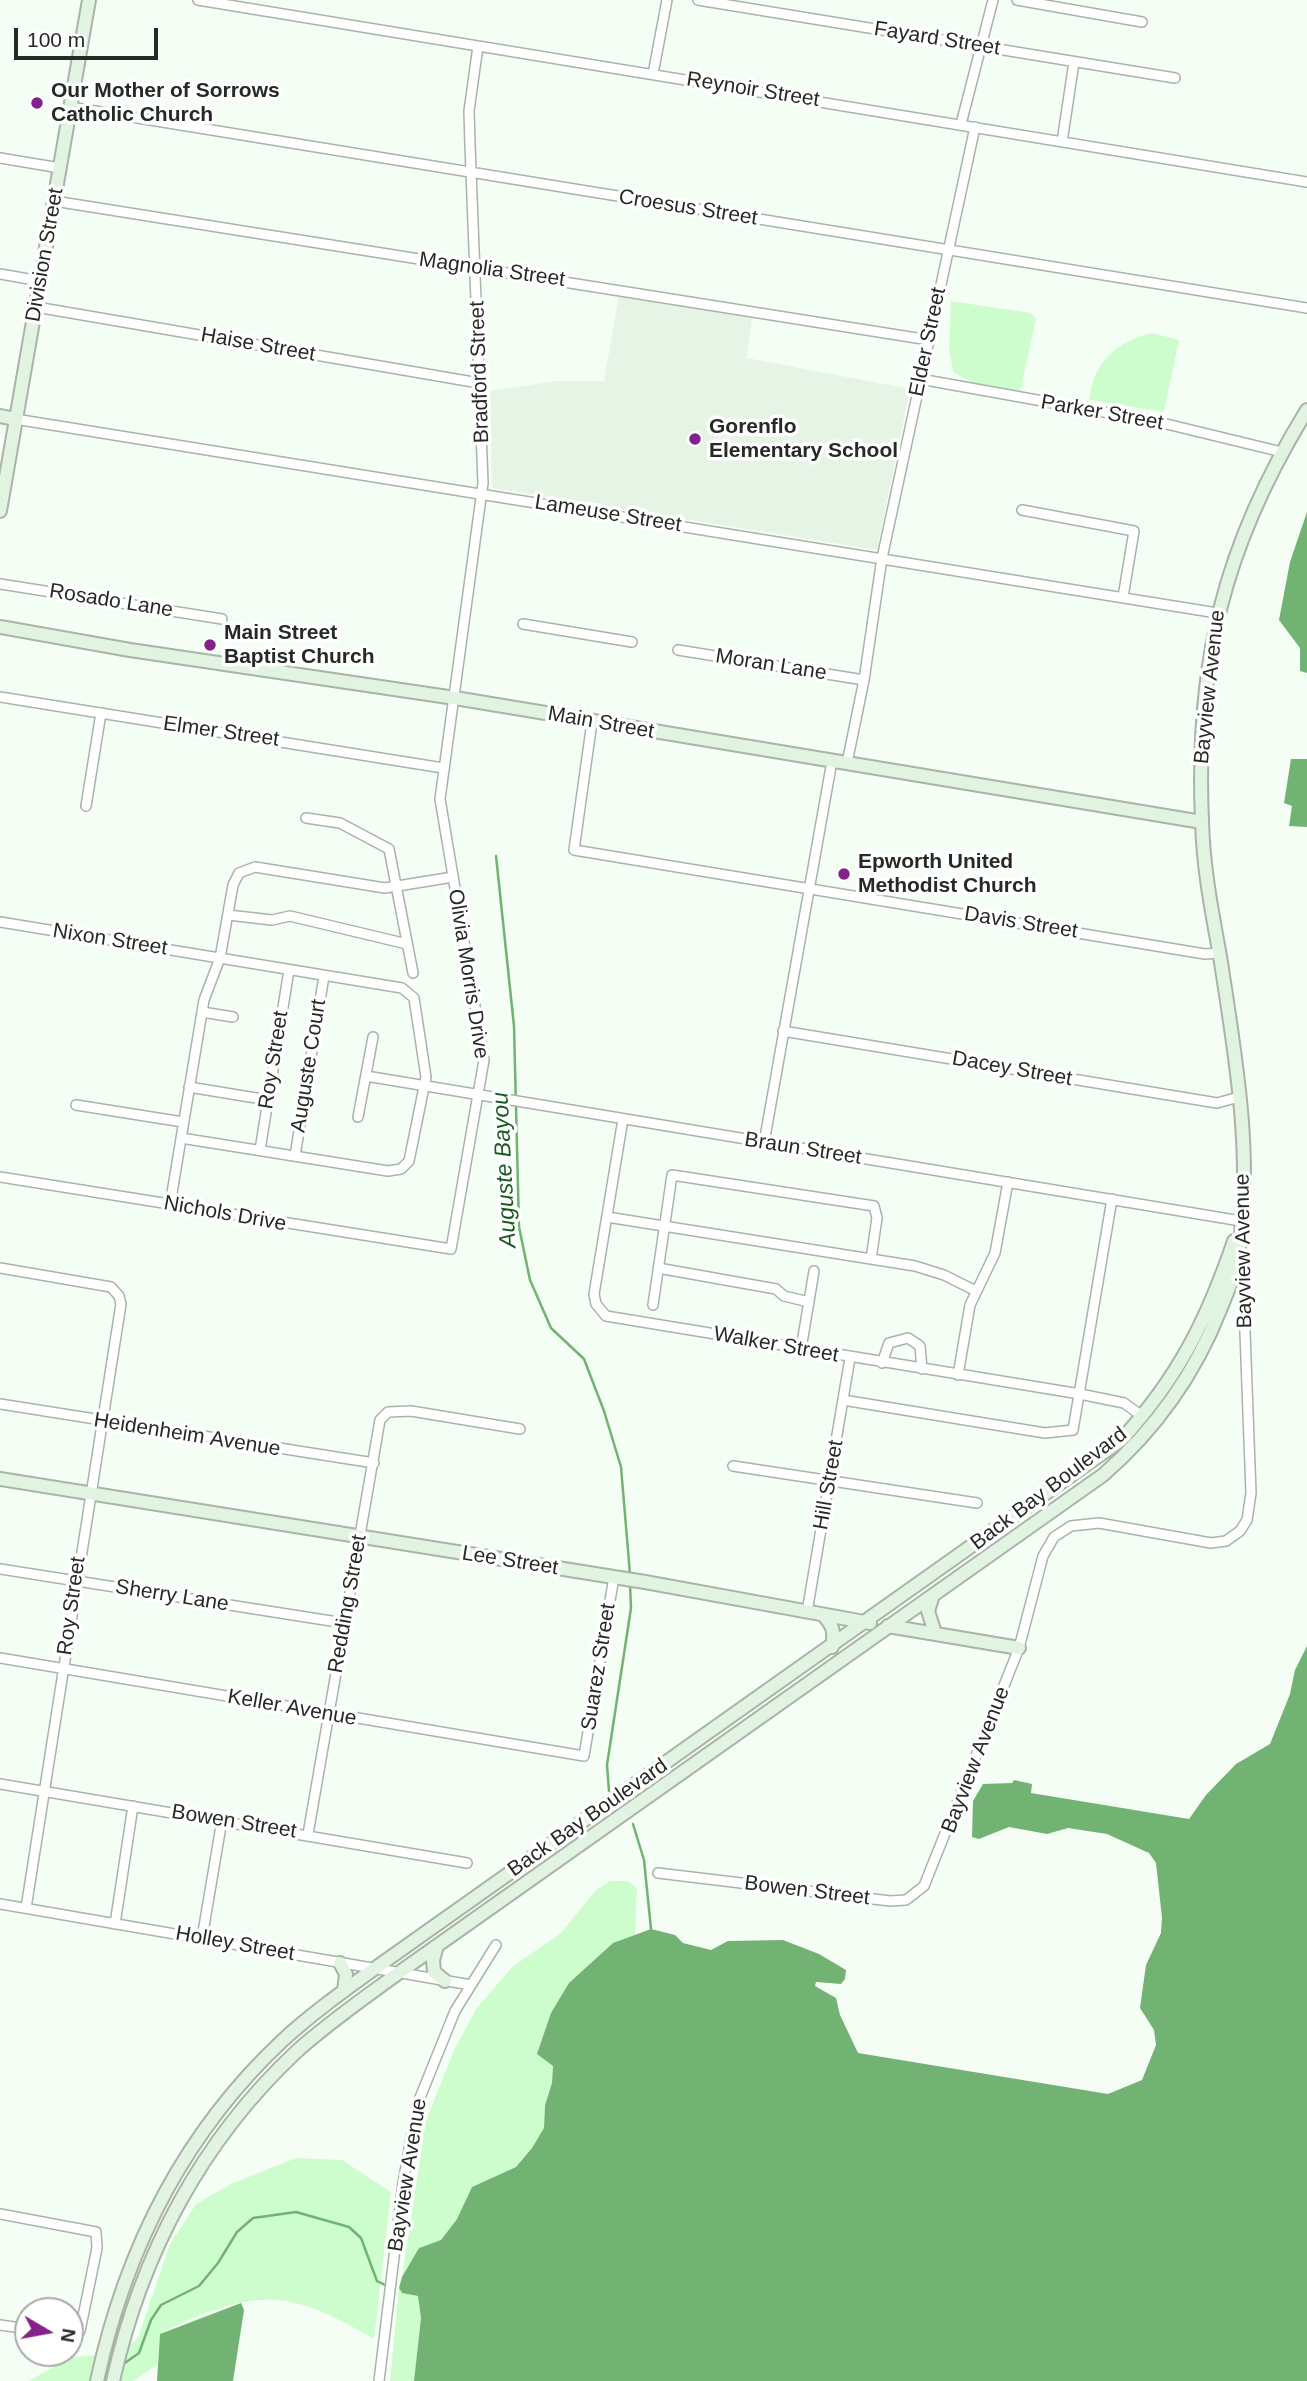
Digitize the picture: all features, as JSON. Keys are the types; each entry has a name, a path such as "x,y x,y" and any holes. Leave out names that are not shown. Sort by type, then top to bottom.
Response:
{"main road":[{"name":"Division Street","path":"0,511 89,0"},
{"name":"Bayview Avenue","path":"1241,1221 1243,1157 1239,1097 1202,822 1202,741 1217,613 1240,538 1307,410"},
{"name":"Lameuse Street","path":"0,416 15,419"},
{"name":"Main Street","path":"0,627 130,650 455,698 1202,822"},
{"name":"Back Bay Boulevard","path":"97,2381 108,2328 138,2244 169,2184 206,2128 282,2041 374,1969 1121,1440 1175,1374 1194,1342 1241,1221"},
{"name":"Back Bay Boulevard","path":"113,2381 123,2333 155,2249 186,2188 221,2136 269,2079 297,2052 397,1974 1103,1475 1153,1427 1174,1400 1207,1344 1238,1258 1241,1221"},
{"name":"Lee Street","path":"0,1479 645,1582 1019,1648"},
{"path":"933,1595 928,1611 935,1633"},
{"path":"823,1615 833,1630 832,1647"},
{"path":"437,1946 433,1960 434,1972 445,1981"},
{"path":"340,1963 346,1974 344,1991"}],"street":[{"name":"Reynoir Street","path":"198,0 1307,182"},
{"path":"653,74 667,0"},
{"name":"Fayard Street","path":"698,0 1175,78"},
{"path":"961,124 993,0"},
{"path":"1017,0 1142,22"},
{"name":"Bradford Street","path":"455,698 484,467 469,111 478,46"},
{"path":"1062,142 1074,62"},
{"name":"Croesus Street","path":"70,107 1307,308"},
{"name":"Elder Street","path":"847,763 864,680 882,558 975,127"},
{"path":"0,158 60,168"},
{"name":"Magnolia Street","path":"54,201 929,340"},
{"path":"0,274 40,281"},
{"name":"Haise Street","path":"36,307 479,383"},
{"name":"Parker Street","path":"920,379 1154,421 1283,452"},
{"name":"Lameuse Street","path":"15,419 1217,613"},
{"path":"1023,510 1134,531 1123,597"},
{"name":"Rosado Lane","path":"0,584 222,619"},
{"path":"523,624 632,642"},
{"name":"Moran Lane","path":"678,650 864,680"},
{"name":"Elmer Street","path":"0,697 239,737 320,745 443,768"},
{"name":"Olivia Morris Drive","path":"451,1249 479,1094 483,1051 440,799 455,698"},
{"path":"86,806 100,713"},
{"name":"Davis Street","path":"592,722 574,850 1205,954 1219,953"},
{"path":"764,1143 832,761"},
{"path":"306,818 340,823 385,846 392,855 413,974"},
{"path":"170,1205 202,1012 220,958 233,885 239,873 255,867 378,888 453,877"},
{"path":"228,915 272,920 290,916 407,944"},
{"name":"Nixon Street","path":"0,922 220,958"},
{"name":"Auguste Court","path":"181,1138 388,1171 401,1169 409,1161 424,1086 424,1060 415,1003 410,993 402,988 220,958"},
{"name":"Roy Street","path":"260,1150 289,970"},
{"name":"Auguste Court","path":"295,1156 324,976"},
{"path":"202,1012 233,1017"},
{"name":"Dacey Street","path":"783,1031 1217,1103 1239,1097"},
{"path":"358,1117 373,1037"},
{"name":"Braun Street","path":"366,1076 1241,1221"},
{"path":"189,1087 268,1100"},
{"path":"76,1105 183,1122"},
{"name":"Walker Street","path":"624,1119 594,1294 596,1304 606,1316 1080,1394 1124,1403 1142,1416"},
{"path":"653,1305 672,1175 868,1204 877,1211 871,1259"},
{"name":"Nichols Drive","path":"0,1177 451,1249"},
{"path":"958,1375 974,1290 995,1253 1008,1182"},
{"path":"843,1400 1054,1433 1073,1430 1112,1199"},
{"path":"607,1217 929,1270 974,1290"},
{"name":"Bayview Avenue","path":"914,1896 924,1886 933,1869 1019,1648 1043,1556 1054,1537 1071,1527 1098,1522 1210,1543 1226,1541 1240,1531 1247,1520 1251,1493 1241,1221"},
{"name":"Roy Street","path":"0,1268 111,1287 119,1296 121,1304 100,1421 26,1908"},
{"path":"658,1268 776,1289 784,1296 809,1302"},
{"path":"801,1349 814,1271"},
{"path":"882,1363 889,1343 908,1338 920,1346 922,1369"},
{"name":"Hill Street","path":"807,1612 850,1358"},
{"name":"Heidenheim Avenue","path":"0,1404 374,1463"},
{"name":"Redding Street","path":"308,1834 378,1431 383,1415 396,1410 411,1411 520,1429"},
{"path":"733,1466 976,1503"},
{"name":"Sherry Lane","path":"0,1569 344,1623"},
{"name":"Suarez Street","path":"584,1756 617,1578"},
{"name":"Keller Avenue","path":"0,1658 584,1756"},
{"name":"Bowen Street","path":"0,1784 467,1863"},
{"path":"115,1924 133,1806"},
{"path":"202,1938 222,1820"},
{"name":"Bowen Street","path":"659,1872 890,1901 914,1896"},
{"name":"Holley Street","path":"0,1904 471,1985"},
{"name":"Bayview Avenue","path":"379,2381 417,2105 439,2044 495,1945"},
{"path":"0,2214 90,2229 96,2234 97,2248 84,2297"}],"shaded area":[{"name":"Gorenflo Elementary School","path":"619,295 752,318 747,358 910,389 877,550 492,488 490,391 557,381 604,381"},
{"path":"951,301 1031,313 1036,319 1020,392 976,385 953,372 949,348"},
{"path":"1152,333 1179,340 1164,412 1089,400 1096,374 1109,355 1128,342"},
{"path":"1307,512 1307,673 1300,671 1300,648 1279,620 1290,562"},
{"path":"1291,759 1307,759 1307,827 1289,826 1292,806 1284,803"},
{"path":"1307,1646 1307,2381 414,2381 421,2318 418,2296 402,2293 399,2288 402,2277 419,2248 441,2240 457,2219 472,2187 516,2167 532,2148 544,2128 545,2105 552,2083 553,2066 537,2054 551,2013 569,1983 613,1943 651,1929 675,1935 683,1943 711,1950 728,1941 783,1940 819,1954 846,1970 841,1984 816,1982 815,1986 836,1998 840,2015 858,2053 1108,2094 1142,2080 1156,2045 1154,2030 1140,2008 1146,1965 1161,1933 1156,1863 1149,1853 1107,1834 1068,1828 1047,1834 1009,1827 979,1839 972,1837 973,1801 983,1784 1012,1783 1014,1780 1032,1784 1031,1793 1189,1819 1206,1795 1236,1764 1270,1744 1290,1694 1295,1670"},
{"path":"610,1881 628,1881 637,1889 635,1935 613,1944 537,2054 553,2066 552,2083 545,2105 544,2129 516,2167 472,2187 457,2219 441,2240 419,2248 402,2277 426,2120 455,2048 477,2008 512,1967 561,1933 596,1890"},
{"path":"296,2158 342,2160 391,2192 374,2339 313,2308 287,2301 260,2300 215,2310 160,2334 157,2365 133,2381 28,2381 54,2367 84,2367 84,2356 120,2353 138,2338 170,2244 196,2204 231,2184"},
{"path":"399,2288 402,2293 418,2296 421,2318 414,2381 390,2381"},
{"path":"241,2303 244,2310 233,2381 157,2381 160,2334"}],"waterway":[{"name":"Auguste Bayou","path":"496,856 514,1026 519,1227 530,1280 551,1328 584,1359 604,1411 621,1467 630,1574"},
{"name":"Auguste Bayou","path":"609,1791 607,1765 631,1608 630,1584"},
{"name":"Auguste Bayou","path":"633,1824 644,1860 651,1929"},
{"path":"122,2365 139,2353 151,2320 161,2305 199,2286 218,2263 237,2232 253,2218 296,2212 349,2227 361,2238 377,2281 387,2286"}],"place":[{"name":"Our Mother of Sorrows Catholic Church","path":"37,103"},
{"name":"Gorenflo Elementary School","path":"695,439"},
{"name":"Main Street Baptist Church","path":"210,645"},
{"name":"Epworth United Methodist Church","path":"844,874"}]}
